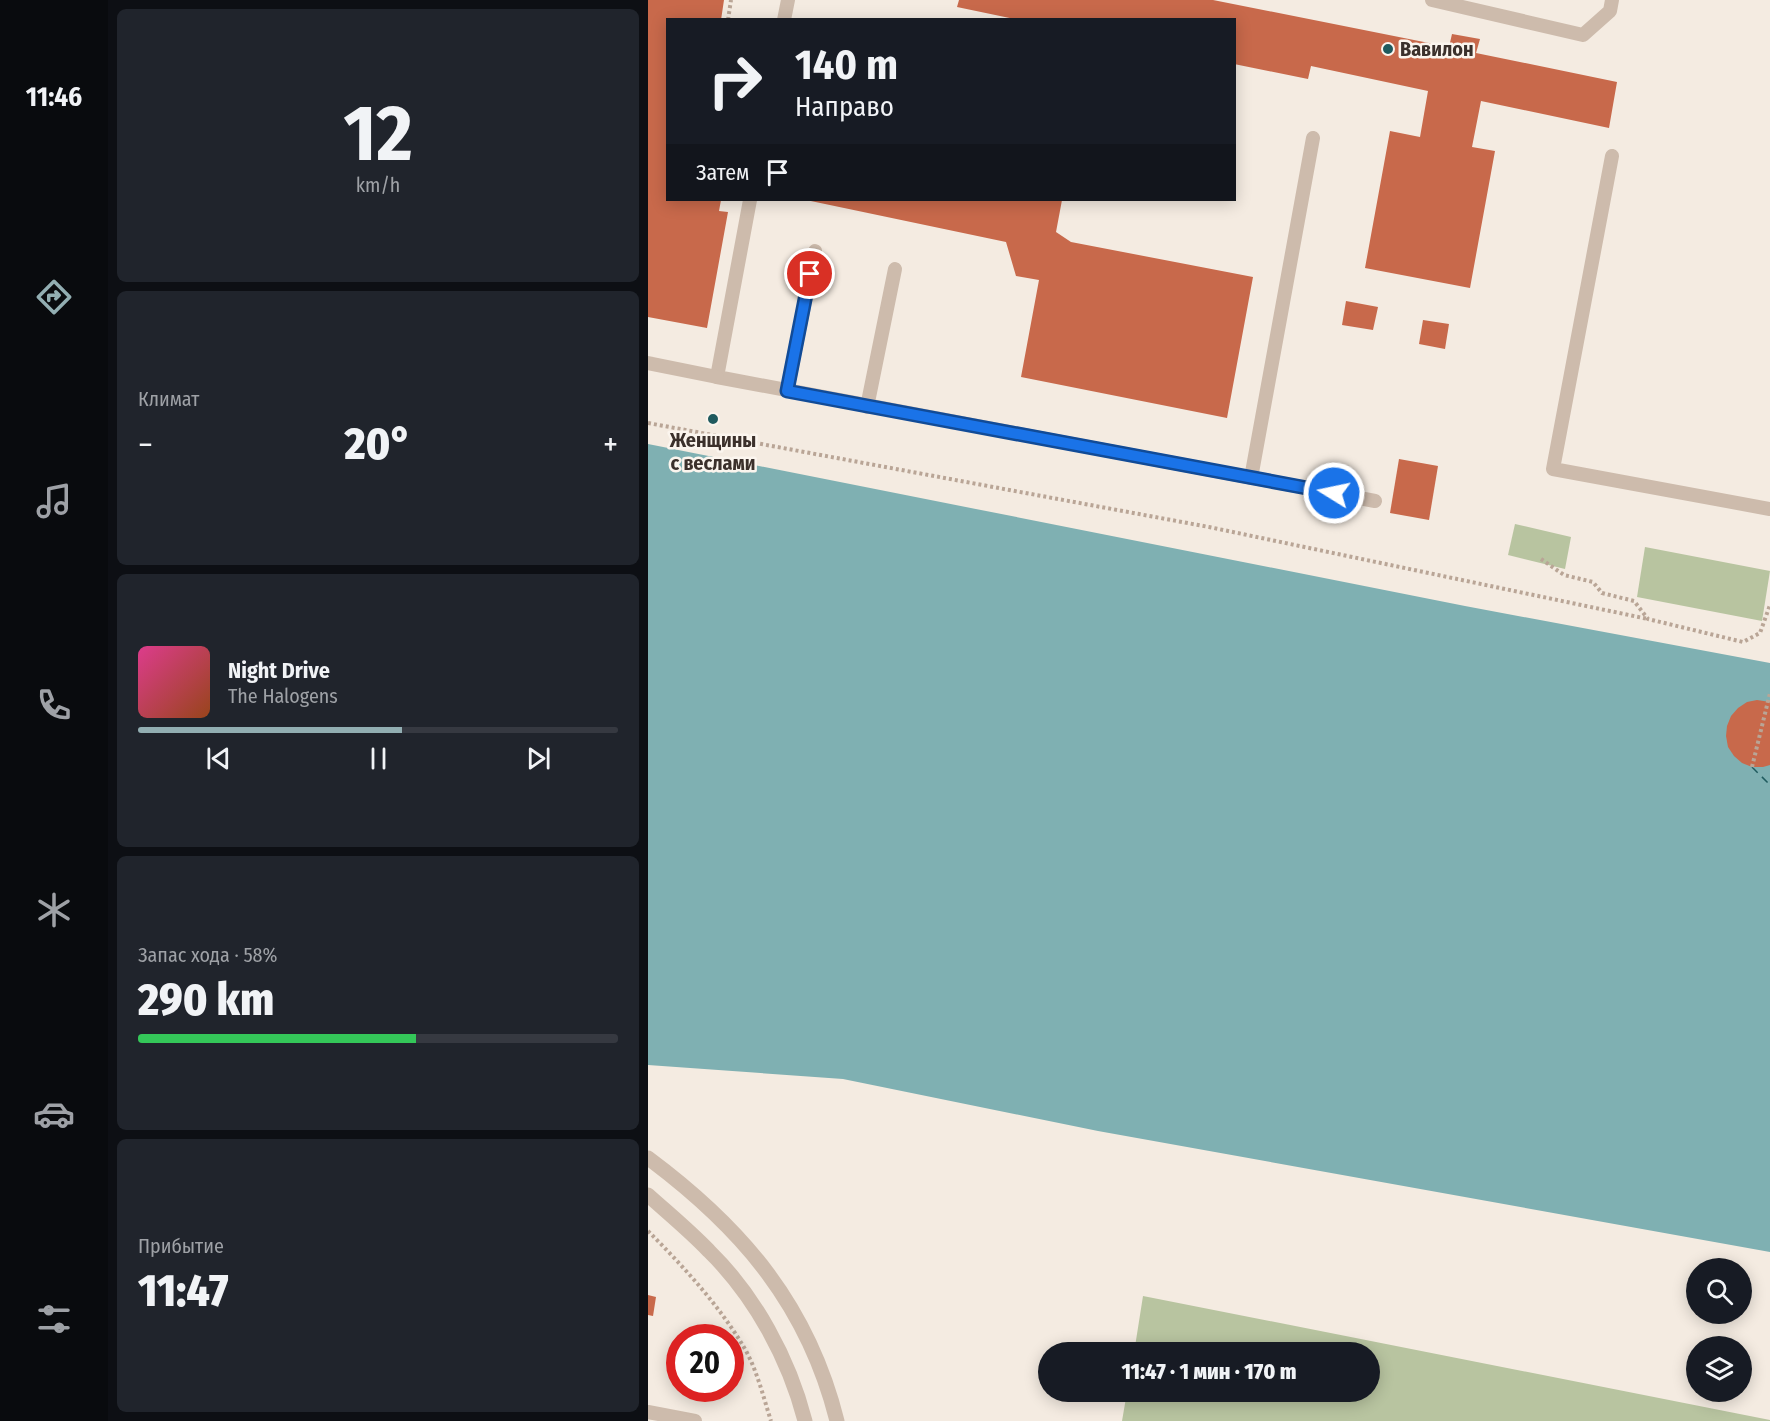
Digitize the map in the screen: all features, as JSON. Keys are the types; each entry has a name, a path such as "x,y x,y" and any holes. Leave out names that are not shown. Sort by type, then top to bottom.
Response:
{"street":[{"path":"648,1158 733,1230 777,1286 800,1324 816,1357 837,1421"},
{"path":"648,1195 710,1252 752,1304 788,1369 805,1421"}],"lane":[{"path":"784,18 788,0"},
{"path":"1432,0 1583,35 1610,11 1612,0"},
{"path":"1251,478 1313,138"},
{"path":"1612,156 1553,469 1770,509"},
{"path":"717,377 750,201"},
{"path":"787,391 815,251"},
{"path":"867,406 895,269"},
{"path":"648,363 1375,501"},
{"path":"648,1412 695,1421"}],"path":[{"path":"728,18 731,0"},
{"path":"648,423 1209,527 1648,619 1743,642 1760,633 1770,605"},
{"path":"1541,560 1564,575 1593,582 1602,593 1634,601 1648,619"},
{"path":"1752,767 1770,693"},
{"path":"648,1231 713,1303 743,1345 760,1385 771,1421"}],"green space":[{"path":"1515,524 1571,537 1565,569 1508,555"},
{"path":"1645,547 1770,571 1762,621 1637,597"},
{"path":"1143,1296 1376,1342 1136,1342"},
{"path":"1380,1343 1770,1420 1770,1421 1122,1421 1125,1402 1380,1402"}],"water":[{"path":"648,444 1465,606 1770,663 1770,1252 1098,1131 843,1079 648,1065"}],"building":[{"path":"648,0 724,0 721,18 666,18 666,201 721,201 719,211 728,212 707,328 648,317"},
{"path":"959,0 1213,0 1449,47 1452,34 1480,39 1476,53 1617,82 1609,128 1481,101 1472,147 1495,151 1470,288 1365,268 1390,131 1420,137 1428,91 1311,66 1308,79 1236,64 1236,18 1009,18 957,7"},
{"path":"811,201 1062,201 1056,232 1071,242 1253,277 1227,418 1021,377 1039,280 1016,276 1006,242"},
{"path":"1346,301 1378,307 1373,330 1342,325"},
{"path":"1423,320 1449,324 1445,349 1419,344"},
{"path":"1399,459 1438,466 1429,520 1390,513"},
{"path":"1757,700 1770,702 1770,765 1763,767 1752,767 1742,763 1728,747 1726,736 1731,716 1747,702"},
{"path":"648,1295 656,1297 653,1316 648,1315"}],"ferry route":[{"path":"1752,767 1770,785"}],"place":[{"name":"Вавилон","path":"1388,49"},
{"name":"Женщины с веслами","path":"713,419"}],"route":[{"path":"810,274 787,391 1334,493"}]}
